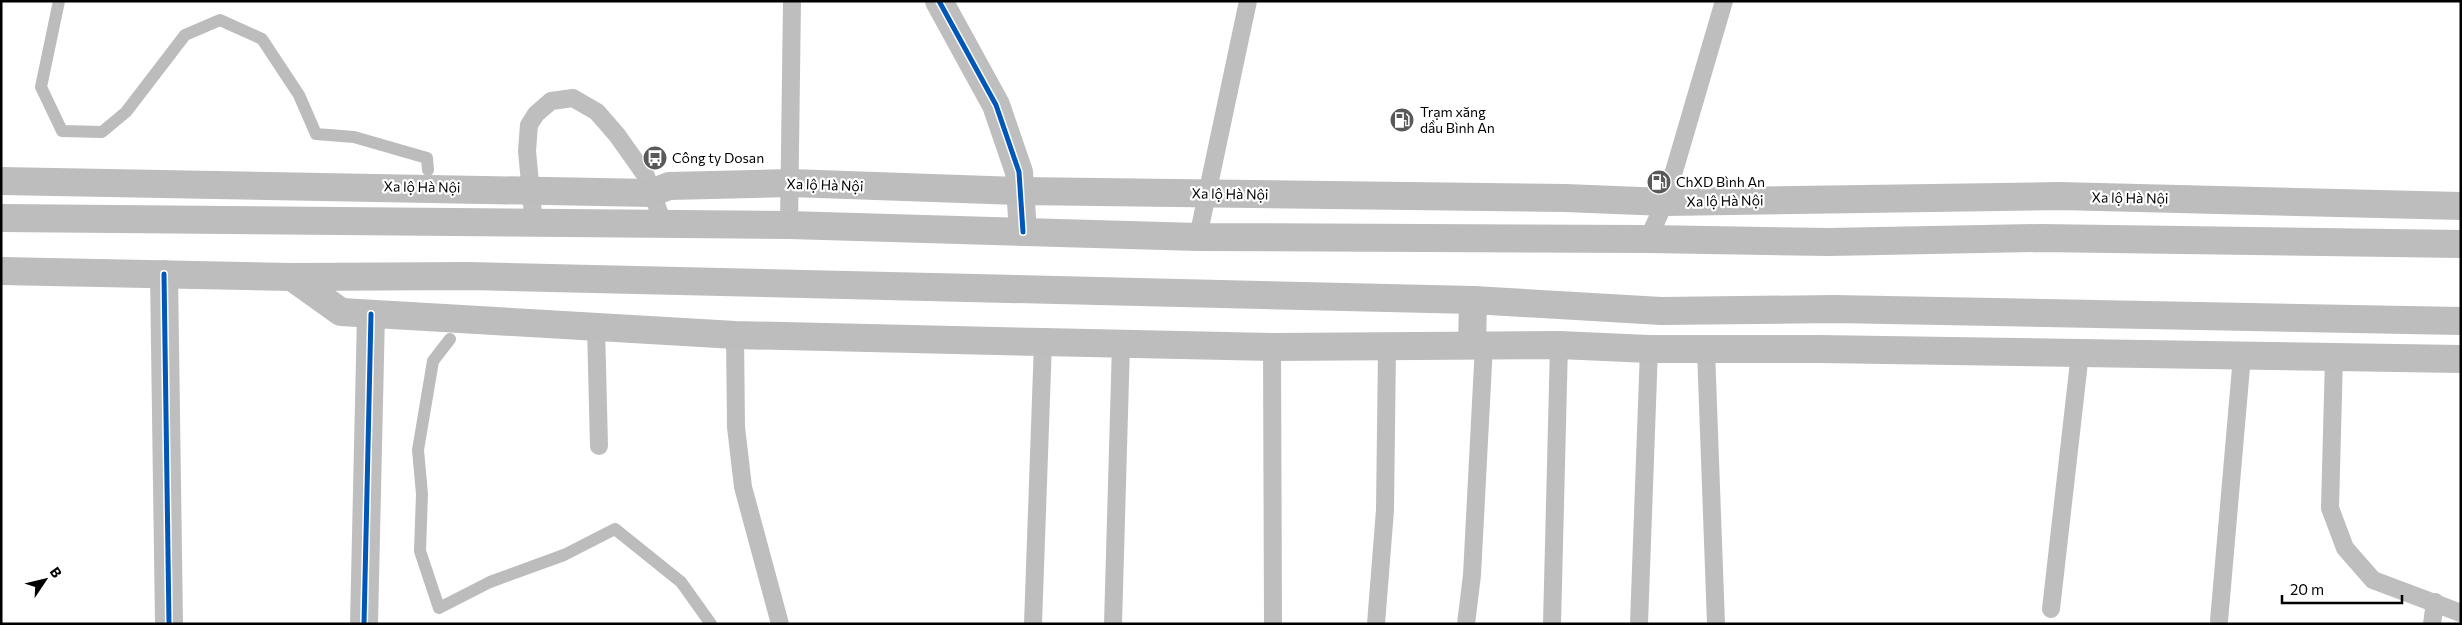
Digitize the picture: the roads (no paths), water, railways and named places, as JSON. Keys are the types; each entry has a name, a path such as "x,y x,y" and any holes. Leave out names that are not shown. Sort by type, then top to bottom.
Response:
{"highway":[{"name":"Xa lộ Hà Nội","path":"1,181 652,193 669,186 790,183 1020,191 1565,198 1665,202 2059,196 2461,206"},
{"path":"1,218 534,225 789,225 1198,237 1648,239 1828,242 2040,238 2461,244"},
{"path":"1,271 292,276 469,276 1472,300 1661,311 1834,309 2461,321"},
{"path":"292,276 341,312 735,334 1272,347 1559,345 1706,350 2080,353 2461,360"},
{"path":"1472,300 1478,345"},
{"path":"1649,349 1661,311"}],"street":[{"path":"939,1 996,106 1019,172 1023,232"},
{"path":"164,274 169,624"},
{"path":"364,624 371,314"}],"lane":[{"path":"789,225 792,1"},
{"path":"1198,237 1248,1"},
{"path":"1648,239 1665,202 1724,1"},
{"path":"534,225 527,151 529,125 536,114 551,100 573,98 597,112 617,135 646,176 664,226"},
{"path":"596,327 599,446"},
{"path":"735,334 736,427 743,486 780,624"},
{"path":"1034,624 1043,342"},
{"path":"1113,624 1121,344"},
{"path":"1466,624 1472,575 1478,345"},
{"path":"1552,624 1559,345"},
{"path":"1272,347 1273,624"},
{"path":"1376,624 1385,510 1387,347"},
{"path":"1639,624 1649,349"},
{"path":"1706,350 1716,624"},
{"path":"2051,609 2080,353"},
{"path":"2219,621 2242,356"},
{"path":"2334,357 2330,508 2345,548 2372,580 2461,612"},
{"path":"2432,624 2435,602"}],"waterway":[{"path":"59,1 41,87 62,131 102,132 126,112 185,35 220,20 262,39 299,95 316,134 354,137 427,158 428,170"},
{"path":"450,339 433,361 418,450 422,494 420,551 439,608 490,582 564,555 615,529 681,582 711,624"}],"place":[{"name":"Trạm xăng dầu Bình An","path":"1402,120"},
{"name":"Công ty Dosan","path":"655,158"},
{"name":"ChXD Bình An","path":"1659,182"}]}
